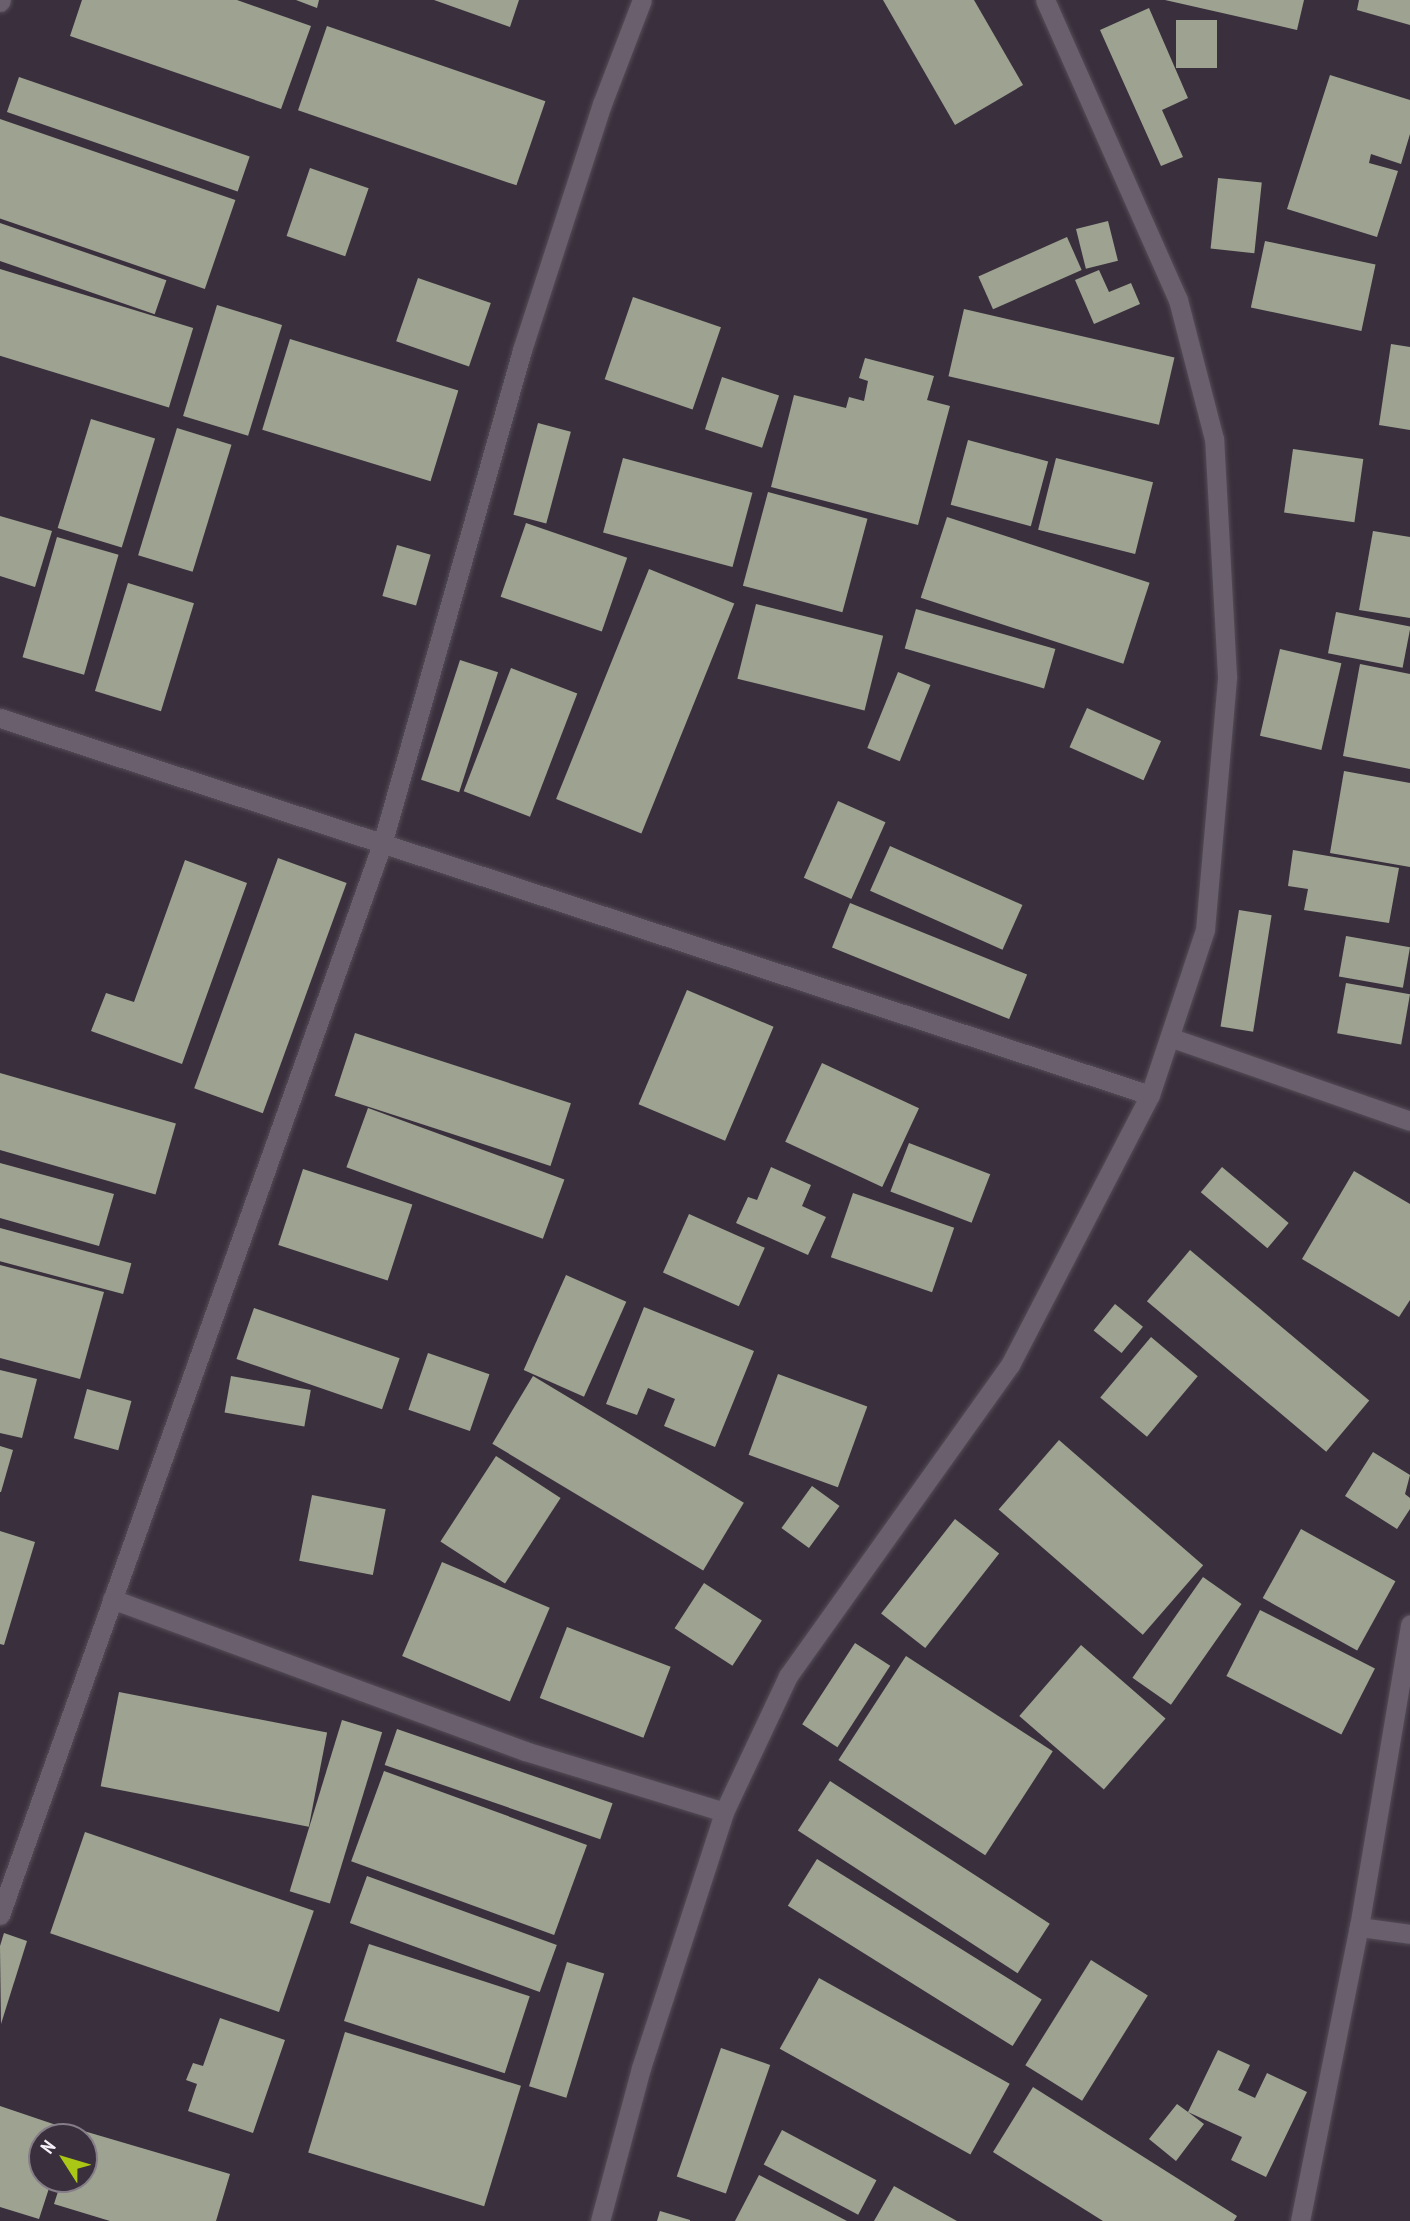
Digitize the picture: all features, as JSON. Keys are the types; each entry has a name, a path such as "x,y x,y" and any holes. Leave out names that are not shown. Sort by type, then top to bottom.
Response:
{"street":[{"path":"0,1915 383,841 523,350 602,104 642,0"},
{"path":"600,2221 641,2068 724,1812 788,1676 1010,1365 1150,1095 1172,1038 1205,930 1227,676 1214,439 1178,300 1045,0"},
{"path":"0,718 383,841 1150,1095"},
{"path":"1172,1038 1410,1121"},
{"path":"112,1599 525,1751 724,1812"},
{"path":"1300,2221 1359,1927 1410,1624"},
{"path":"1359,1927 1410,1934"}],"building":[{"path":"82,0 237,0 311,26 281,109 70,36"},
{"path":"296,0 319,0 317,8"},
{"path":"434,0 519,0 510,27"},
{"path":"883,0 974,0 1023,85 955,125"},
{"path":"1165,0 1304,0 1297,30"},
{"path":"1359,0 1410,0 1410,25 1357,10"},
{"path":"1149,8 1188,98 1162,110 1183,157 1161,166 1100,30"},
{"path":"1176,20 1217,20 1217,68 1176,68"},
{"path":"327,26 545,101 516,185 298,110"},
{"path":"1330,75 1410,100 1410,134 1401,164 1371,154 1369,163 1398,171 1377,237 1287,209"},
{"path":"19,77 250,156 238,191 7,112"},
{"path":"0,119 235,200 205,289 0,218"},
{"path":"310,168 369,188 345,256 287,236"},
{"path":"1218,178 1262,183 1254,253 1211,249"},
{"path":"1108,221 1118,261 1086,269 1076,229"},
{"path":"0,223 166,280 155,314 0,261"},
{"path":"1067,237 1082,270 993,309 978,276"},
{"path":"1265,241 1376,264 1361,331 1251,308"},
{"path":"0,269 193,328 169,407 0,356"},
{"path":"1099,270 1109,292 1131,283 1140,304 1094,324 1075,280"},
{"path":"418,278 491,303 469,366 396,341"},
{"path":"633,297 721,327 693,410 605,379"},
{"path":"217,305 282,325 248,436 183,416"},
{"path":"964,309 1174,358 1159,425 948,376"},
{"path":"290,339 458,390 431,481 262,430"},
{"path":"1391,344 1410,347 1410,430 1379,425"},
{"path":"865,358 934,376 927,400 950,406 918,525 771,487 794,395 846,408 849,397 864,401 868,381 859,378"},
{"path":"722,377 779,396 762,448 705,429"},
{"path":"91,419 155,439 122,548 58,528"},
{"path":"538,423 571,432 546,524 513,515"},
{"path":"177,428 232,445 193,572 138,555"},
{"path":"968,440 1048,461 1031,526 951,505"},
{"path":"1293,449 1363,459 1354,522 1284,512"},
{"path":"623,458 752,493 733,567 603,532"},
{"path":"1056,458 1153,482 1135,554 1038,530"},
{"path":"768,492 867,519 842,612 743,586"},
{"path":"0,516 52,531 35,587 0,576"},
{"path":"947,517 1150,583 1123,664 921,598"},
{"path":"526,523 627,558 602,632 501,597"},
{"path":"1373,531 1410,537 1410,618 1359,610"},
{"path":"57,537 119,555 84,675 23,657"},
{"path":"397,545 431,555 416,606 382,596"},
{"path":"649,569 734,603 641,833 556,799"},
{"path":"128,583 194,603 161,711 95,691"},
{"path":"756,604 883,636 864,710 737,679"},
{"path":"916,609 1055,649 1044,688 905,648"},
{"path":"1336,612 1410,626 1403,668 1328,653"},
{"path":"1280,649 1341,663 1321,750 1260,736"},
{"path":"460,660 498,672 459,792 421,780"},
{"path":"1360,664 1410,674 1410,769 1343,756"},
{"path":"511,668 577,693 530,817 464,791"},
{"path":"898,672 930,685 900,761 867,748"},
{"path":"1087,708 1161,741 1144,780 1070,747"},
{"path":"1344,771 1410,783 1410,867 1330,853"},
{"path":"838,801 886,822 851,899 804,878"},
{"path":"890,846 1022,905 1003,950 870,891"},
{"path":"1293,850 1399,868 1389,923 1304,910 1308,889 1288,886"},
{"path":"278,858 347,883 263,1113 194,1088"},
{"path":"185,860 247,883 182,1064 91,1031 106,993 134,1002"},
{"path":"850,903 1027,975 1009,1019 832,948"},
{"path":"1239,910 1272,915 1253,1032 1221,1027"},
{"path":"1346,936 1410,947 1403,988 1339,976"},
{"path":"1346,983 1410,994 1401,1045 1337,1033"},
{"path":"687,990 774,1027 725,1141 639,1104"},
{"path":"355,1033 571,1103 550,1166 335,1096"},
{"path":"822,1063 919,1108 882,1187 785,1142"},
{"path":"0,1073 176,1123 156,1195 0,1150"},
{"path":"368,1108 564,1179 543,1239 346,1167"},
{"path":"909,1143 990,1174 972,1223 890,1192"},
{"path":"0,1163 114,1194 99,1246 0,1218"},
{"path":"771,1167 811,1185 802,1206 826,1217 808,1255 736,1223 748,1197 757,1200"},
{"path":"1222,1167 1289,1223 1267,1248 1201,1192"},
{"path":"303,1169 412,1205 388,1281 278,1245"},
{"path":"1354,1171 1410,1204 1410,1300 1399,1317 1302,1259"},
{"path":"853,1193 954,1228 932,1292 831,1257"},
{"path":"689,1214 765,1248 739,1306 663,1272"},
{"path":"0,1228 131,1263 123,1294 0,1261"},
{"path":"1190,1250 1369,1400 1326,1452 1147,1301"},
{"path":"0,1265 104,1292 80,1379 0,1358"},
{"path":"566,1275 626,1302 584,1397 524,1370"},
{"path":"1115,1304 1143,1327 1122,1353 1094,1330"},
{"path":"644,1307 754,1351 715,1447 664,1426 675,1399 648,1388 637,1415 606,1404"},
{"path":"254,1308 400,1358 382,1409 236,1359"},
{"path":"1151,1337 1198,1376 1147,1437 1100,1398"},
{"path":"428,1353 489,1374 470,1431 408,1410"},
{"path":"0,1370 37,1379 22,1438 0,1433"},
{"path":"778,1374 867,1406 838,1487 749,1455"},
{"path":"231,1376 311,1390 304,1427 225,1412"},
{"path":"533,1376 744,1503 703,1570 492,1444"},
{"path":"87,1389 131,1401 118,1450 74,1438"},
{"path":"1059,1440 1203,1565 1143,1635 999,1509"},
{"path":"0,1446 13,1450 1,1492 0,1492"},
{"path":"1373,1452 1410,1475 1405,1494 1410,1498 1410,1509 1397,1529 1345,1496"},
{"path":"496,1456 561,1498 505,1583 440,1542"},
{"path":"812,1486 840,1506 809,1548 781,1528"},
{"path":"312,1495 386,1509 373,1575 299,1561"},
{"path":"955,1519 999,1553 925,1648 881,1614"},
{"path":"1301,1529 1395,1581 1357,1650 1263,1598"},
{"path":"0,1531 35,1542 4,1645 0,1644"},
{"path":"442,1562 550,1608 510,1702 402,1656"},
{"path":"1203,1577 1242,1604 1171,1705 1132,1678"},
{"path":"704,1583 762,1621 732,1666 675,1628"},
{"path":"1260,1610 1375,1669 1341,1734 1226,1676"},
{"path":"567,1627 671,1667 643,1738 540,1698"},
{"path":"855,1643 890,1666 837,1747 802,1724"},
{"path":"1081,1645 1166,1718 1104,1789 1019,1716"},
{"path":"906,1656 1053,1751 985,1855 838,1760"},
{"path":"119,1692 327,1732 309,1827 101,1786"},
{"path":"342,1720 382,1732 330,1903 290,1891"},
{"path":"397,1729 613,1803 600,1839 385,1765"},
{"path":"384,1771 587,1845 554,1935 351,1861"},
{"path":"830,1781 1050,1924 1018,1973 798,1830"},
{"path":"85,1832 314,1911 279,2012 50,1933"},
{"path":"817,1859 1042,1999 1013,2046 788,1906"},
{"path":"367,1876 557,1945 540,1992 350,1923"},
{"path":"4,1933 27,1941 1,2024 0,1946"},
{"path":"369,1944 530,1996 505,2073 344,2021"},
{"path":"1091,1960 1148,1996 1082,2101 1025,2065"},
{"path":"567,1962 604,1973 566,2098 529,2086"},
{"path":"819,1978 1010,2084 970,2155 780,2049"},
{"path":"220,2018 285,2040 253,2133 188,2111 197,2084 186,2080 193,2063 203,2066"},
{"path":"345,2032 521,2086 484,2206 308,2152"},
{"path":"721,2048 770,2065 726,2194 677,2177"},
{"path":"1218,2050 1250,2065 1238,2090 1255,2098 1267,2073 1307,2092 1266,2177 1231,2160 1242,2137 1188,2112"},
{"path":"1033,2087 1237,2216 1234,2221 1103,2221 993,2152"},
{"path":"1177,2104 1204,2124 1176,2161 1149,2139"},
{"path":"0,2106 50,2123 28,2123 28,2193 47,2193 39,2219 0,2207"},
{"path":"782,2130 876,2180 858,2215 764,2164"},
{"path":"98,2135 230,2174 216,2221 110,2221 54,2204 58,2193 98,2193"},
{"path":"759,2175 847,2221 735,2221"},
{"path":"894,2186 957,2221 874,2221"},
{"path":"660,2211 690,2220 690,2221 657,2221"}]}
